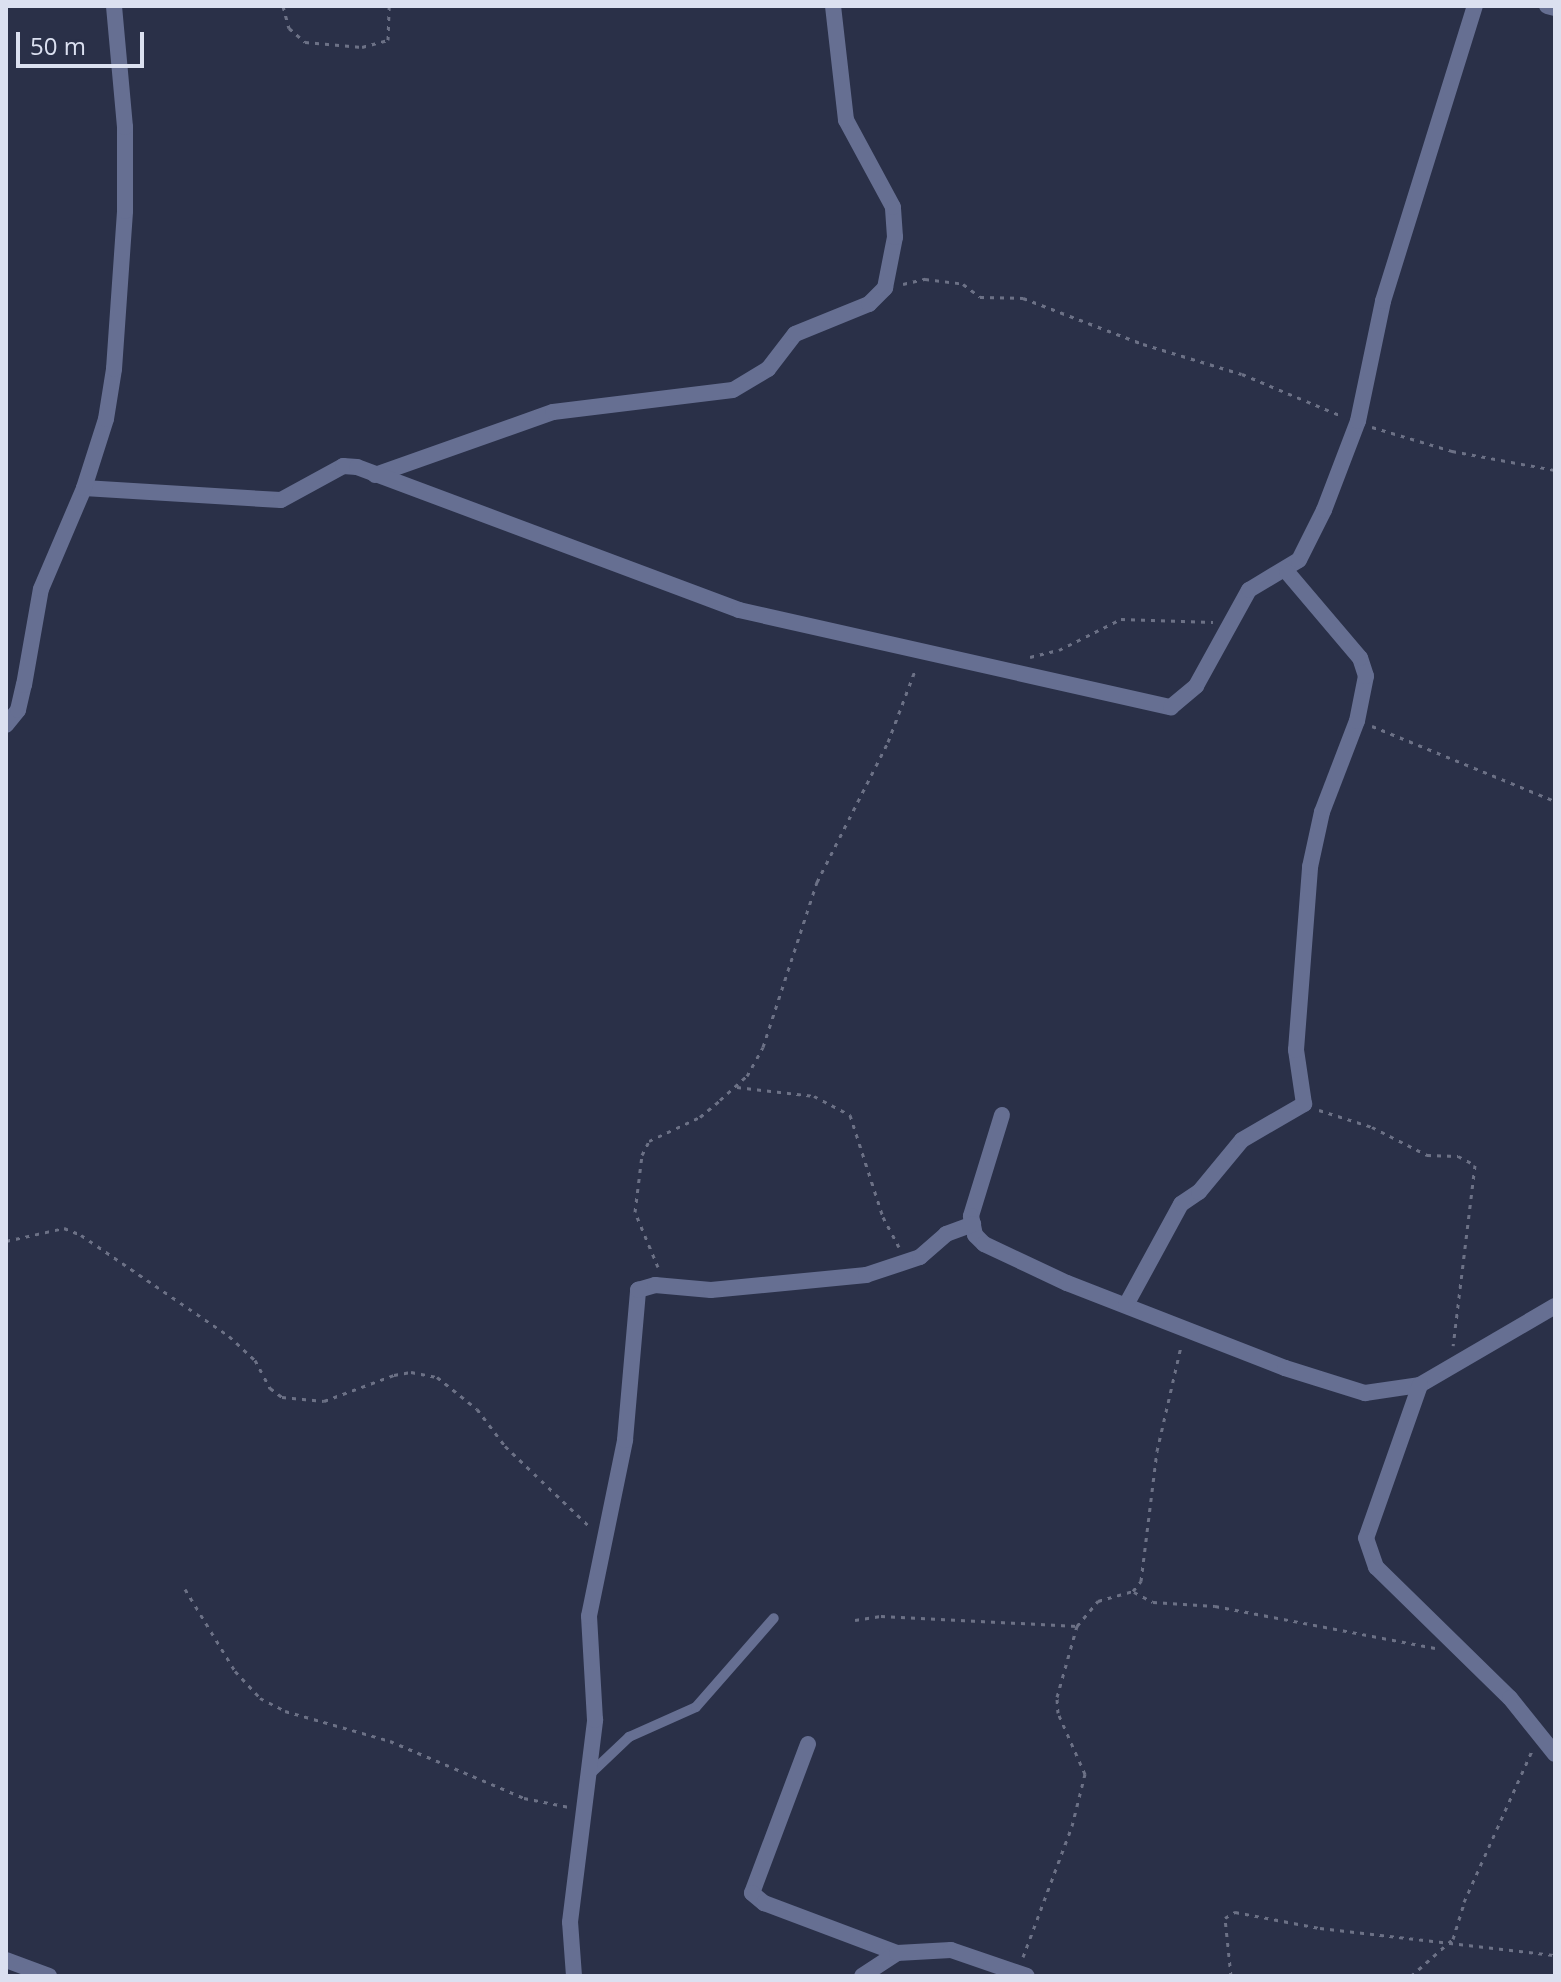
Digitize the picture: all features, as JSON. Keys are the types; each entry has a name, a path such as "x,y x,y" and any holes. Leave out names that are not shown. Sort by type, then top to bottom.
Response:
{"street":[{"path":"6,725 18,710 41,589 84,488 106,419 122,274 125,127 114,6"},
{"path":"375,475 553,412 733,390 768,369 795,334 869,304 885,288 895,237 893,207 846,120 833,6"},
{"path":"84,488 254,501 281,500 343,466 375,475 739,610 1171,707 1196,686 1249,590 1287,572 1299,560 1324,510 1358,421 1383,301 1475,6"},
{"path":"1547,6 1555,8"},
{"path":"1126,1305 1181,1204 1199,1192 1242,1140 1304,1104 1296,1050 1310,867 1322,812 1357,721 1366,676 1360,658 1287,572"},
{"path":"1002,1115 975,1196 973,1224 984,1244 1013,1261 1285,1368 1365,1393 1420,1385 1555,1306"},
{"path":"574,1976 570,1922 580,1810 595,1720 589,1616 625,1440 638,1290 664,1286 711,1290 827,1281 920,1257 946,1234 973,1224"},
{"path":"1420,1385 1369,1529 1367,1549 1387,1579 1462,1652 1550,1748"},
{"path":"808,1744 752,1893 764,1903 897,1953 951,1950 1022,1974"},
{"path":"862,1976 897,1953"},
{"path":"6,1960 49,1976"}],"lane":[{"path":"585,1780 629,1737 696,1707 774,1618"}],"path":[{"path":"283,6 289,28 305,42 362,47 388,40 389,6"},
{"path":"885,288 925,279 963,284 980,297 1023,298 1143,344 1242,374 1358,421 1452,451 1555,470"},
{"path":"1005,670 1121,619 1229,625"},
{"path":"664,1286 635,1212 642,1155 649,1141 700,1117 735,1086 763,1047 817,882 888,742 922,653"},
{"path":"1357,721 1555,801"},
{"path":"735,1086 814,1096 850,1115 883,1217 906,1261"},
{"path":"1304,1104 1372,1127 1427,1155 1458,1156 1475,1165 1452,1365"},
{"path":"6,1241 64,1228 81,1235 229,1336 255,1360 270,1388 282,1397 324,1401 394,1375 411,1372 437,1377 477,1409 505,1446 558,1492 603,1542"},
{"path":"1022,1974 1083,1787 1084,1765 1057,1704 1077,1626 1098,1601 1133,1591 1141,1581 1157,1451 1186,1327"},
{"path":"185,1589 235,1671 260,1698 285,1711 390,1741 524,1798 580,1810"},
{"path":"1133,1591 1153,1602 1215,1606 1462,1652"},
{"path":"855,1620 881,1616 1077,1626"},
{"path":"1411,1976 1453,1939 1522,1768 1530,1753 1550,1748"},
{"path":"1231,1976 1225,1918 1235,1912 1320,1928 1453,1939 1555,1955"}]}
